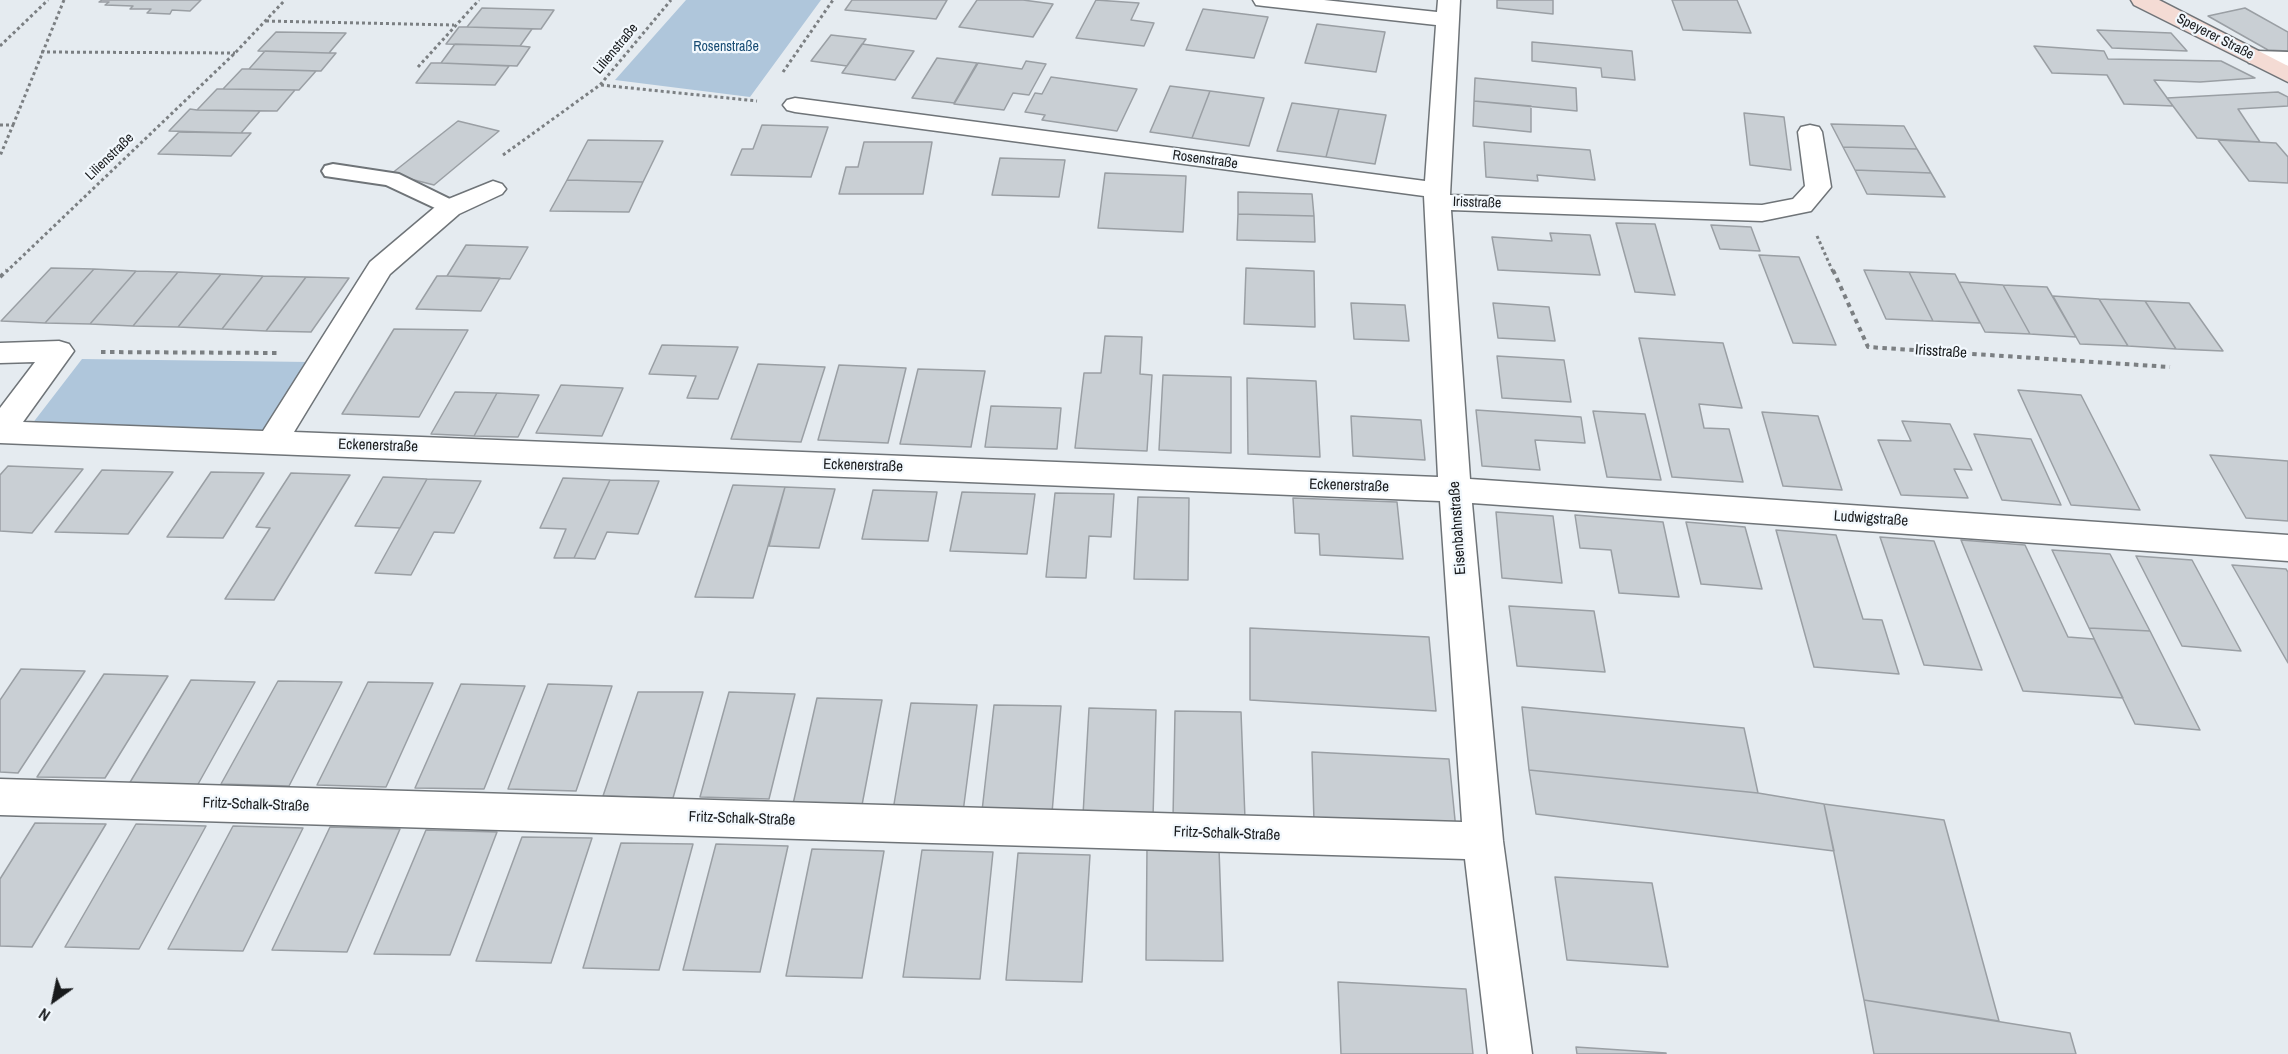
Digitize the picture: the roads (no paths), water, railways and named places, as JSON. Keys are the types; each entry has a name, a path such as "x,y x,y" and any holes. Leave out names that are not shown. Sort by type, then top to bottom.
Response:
{"main road":[{"name":"Speyerer Straße","path":"2142,0 2288,75"}],"street":[{"path":"1264,0 1448,10"},
{"name":"Eisenbahnstraße","path":"1448,10 1438,196 1455,490 1483,841 1510,1054"},
{"path":"2257,58 2288,59"},
{"name":"Rosenstraße","path":"795,105 1438,196"},
{"name":"Irisstraße","path":"1438,196 1762,213 1802,206 1818,187 1810,132"},
{"path":"272,442 380,268 450,208 493,189"},
{"path":"0,352 59,351 0,431"},
{"name":"Eckenerstraße","path":"0,431 1455,490"},
{"name":"Ludwigstraße","path":"1455,490 2288,548"},
{"name":"Fritz-Schalk-Straße","path":"0,797 1483,841"}],"lane":[{"path":"333,171 391,179 450,208"}]}
